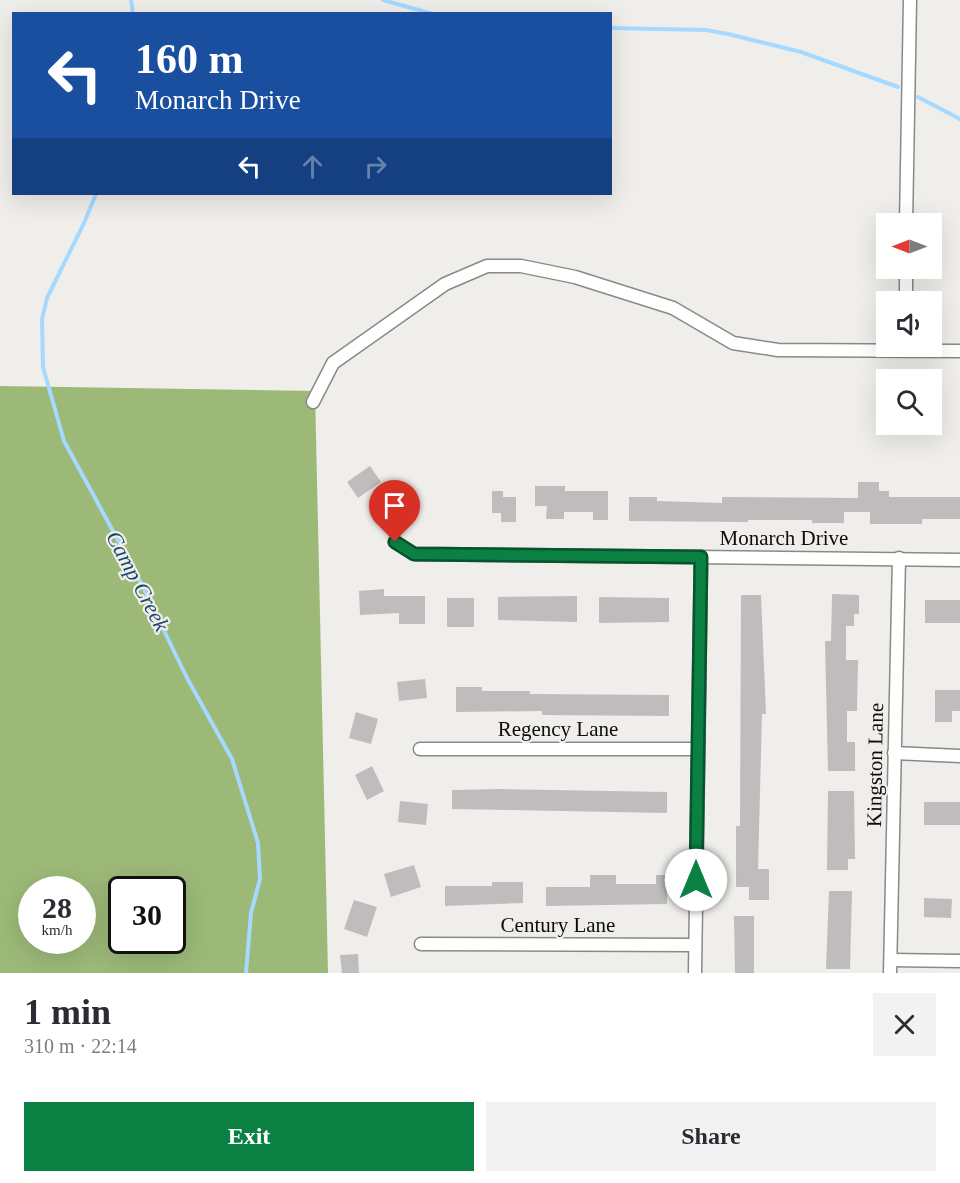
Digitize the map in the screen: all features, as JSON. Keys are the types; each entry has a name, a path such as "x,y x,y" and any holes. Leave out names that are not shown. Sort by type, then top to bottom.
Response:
{"street":[{"path":"906,213 910,0"},
{"path":"313,402 333,363 445,284 487,266 521,266 575,277 673,308 733,343 778,350 876,348"},
{"path":"942,350 960,351"},
{"name":"Monarch Drive","path":"395,542 414,554 960,560"},
{"path":"695,973 696,749 701,557"},
{"name":"Kingston Lane","path":"890,973 899,558"},
{"name":"Regency Lane","path":"420,749 696,749"},
{"path":"894,753 960,756"},
{"name":"Century Lane","path":"421,944 695,945"},
{"path":"891,960 960,961"}],"green space":[{"path":"0,386 315,391 328,973 0,973"}],"building":[{"path":"370,466 381,482 358,498 347,482"},
{"path":"858,482 879,482 879,491 889,491 889,497 960,497 960,519 922,519 922,524 870,524 870,512 844,512 844,523 812,523 812,520 629,521 629,497 657,497 657,501 722,503 722,497 858,498"},
{"path":"535,486 565,486 565,491 608,491 608,520 593,520 593,512 564,512 564,519 546,519 547,506 535,506"},
{"path":"492,491 503,491 503,497 516,497 516,522 501,522 501,513 492,513"},
{"path":"384,589 384,596 425,596 425,624 399,624 399,613 360,615 359,591"},
{"path":"832,594 859,595 859,614 854,614 854,626 846,626 846,660 858,660 857,711 847,711 847,742 855,742 855,771 828,771 825,641 831,641"},
{"path":"741,595 761,595 766,714 762,714 758,869 769,869 769,900 749,900 749,887 736,887 736,826 740,826"},
{"path":"577,596 577,622 498,620 498,597"},
{"path":"599,597 669,598 669,622 599,623"},
{"path":"447,598 474,598 474,627 447,627"},
{"path":"925,600 960,600 960,623 925,623"},
{"path":"425,679 427,698 399,701 397,682"},
{"path":"456,687 482,687 482,691 530,691 530,694 669,695 669,716 542,715 542,711 456,712"},
{"path":"935,690 960,690 960,711 952,711 952,722 935,722"},
{"path":"356,712 378,719 371,744 349,738"},
{"path":"372,766 384,791 367,800 355,775"},
{"path":"452,790 667,792 667,813 452,809"},
{"path":"828,791 854,791 855,859 848,859 848,870 827,870"},
{"path":"400,801 428,804 426,825 398,822"},
{"path":"924,802 960,802 960,825 924,825"},
{"path":"414,865 421,887 391,897 384,874"},
{"path":"590,875 616,875 616,884 656,884 656,875 667,875 667,904 546,906 546,887 590,887"},
{"path":"492,882 523,882 523,903 445,906 445,886 492,886"},
{"path":"829,891 852,891 850,969 826,969"},
{"path":"924,898 952,899 951,918 924,917"},
{"path":"354,900 377,907 367,937 344,929"},
{"path":"734,916 754,916 754,973 735,973"},
{"path":"358,954 359,973 342,973 340,955"}],"waterway":[{"name":"Camp Creek","path":"131,0 133,12"},
{"path":"383,0 426,12"},
{"path":"612,28 706,30 728,34 801,52 898,87"},
{"path":"918,97 960,119"},
{"name":"Camp Creek","path":"96,195 47,298 42,319 43,367 64,441 138,577 187,678 232,759 258,843 260,879 251,913 246,973"}],"route":[{"path":"395,542 414,554 701,557 696,749 696,880"}]}
